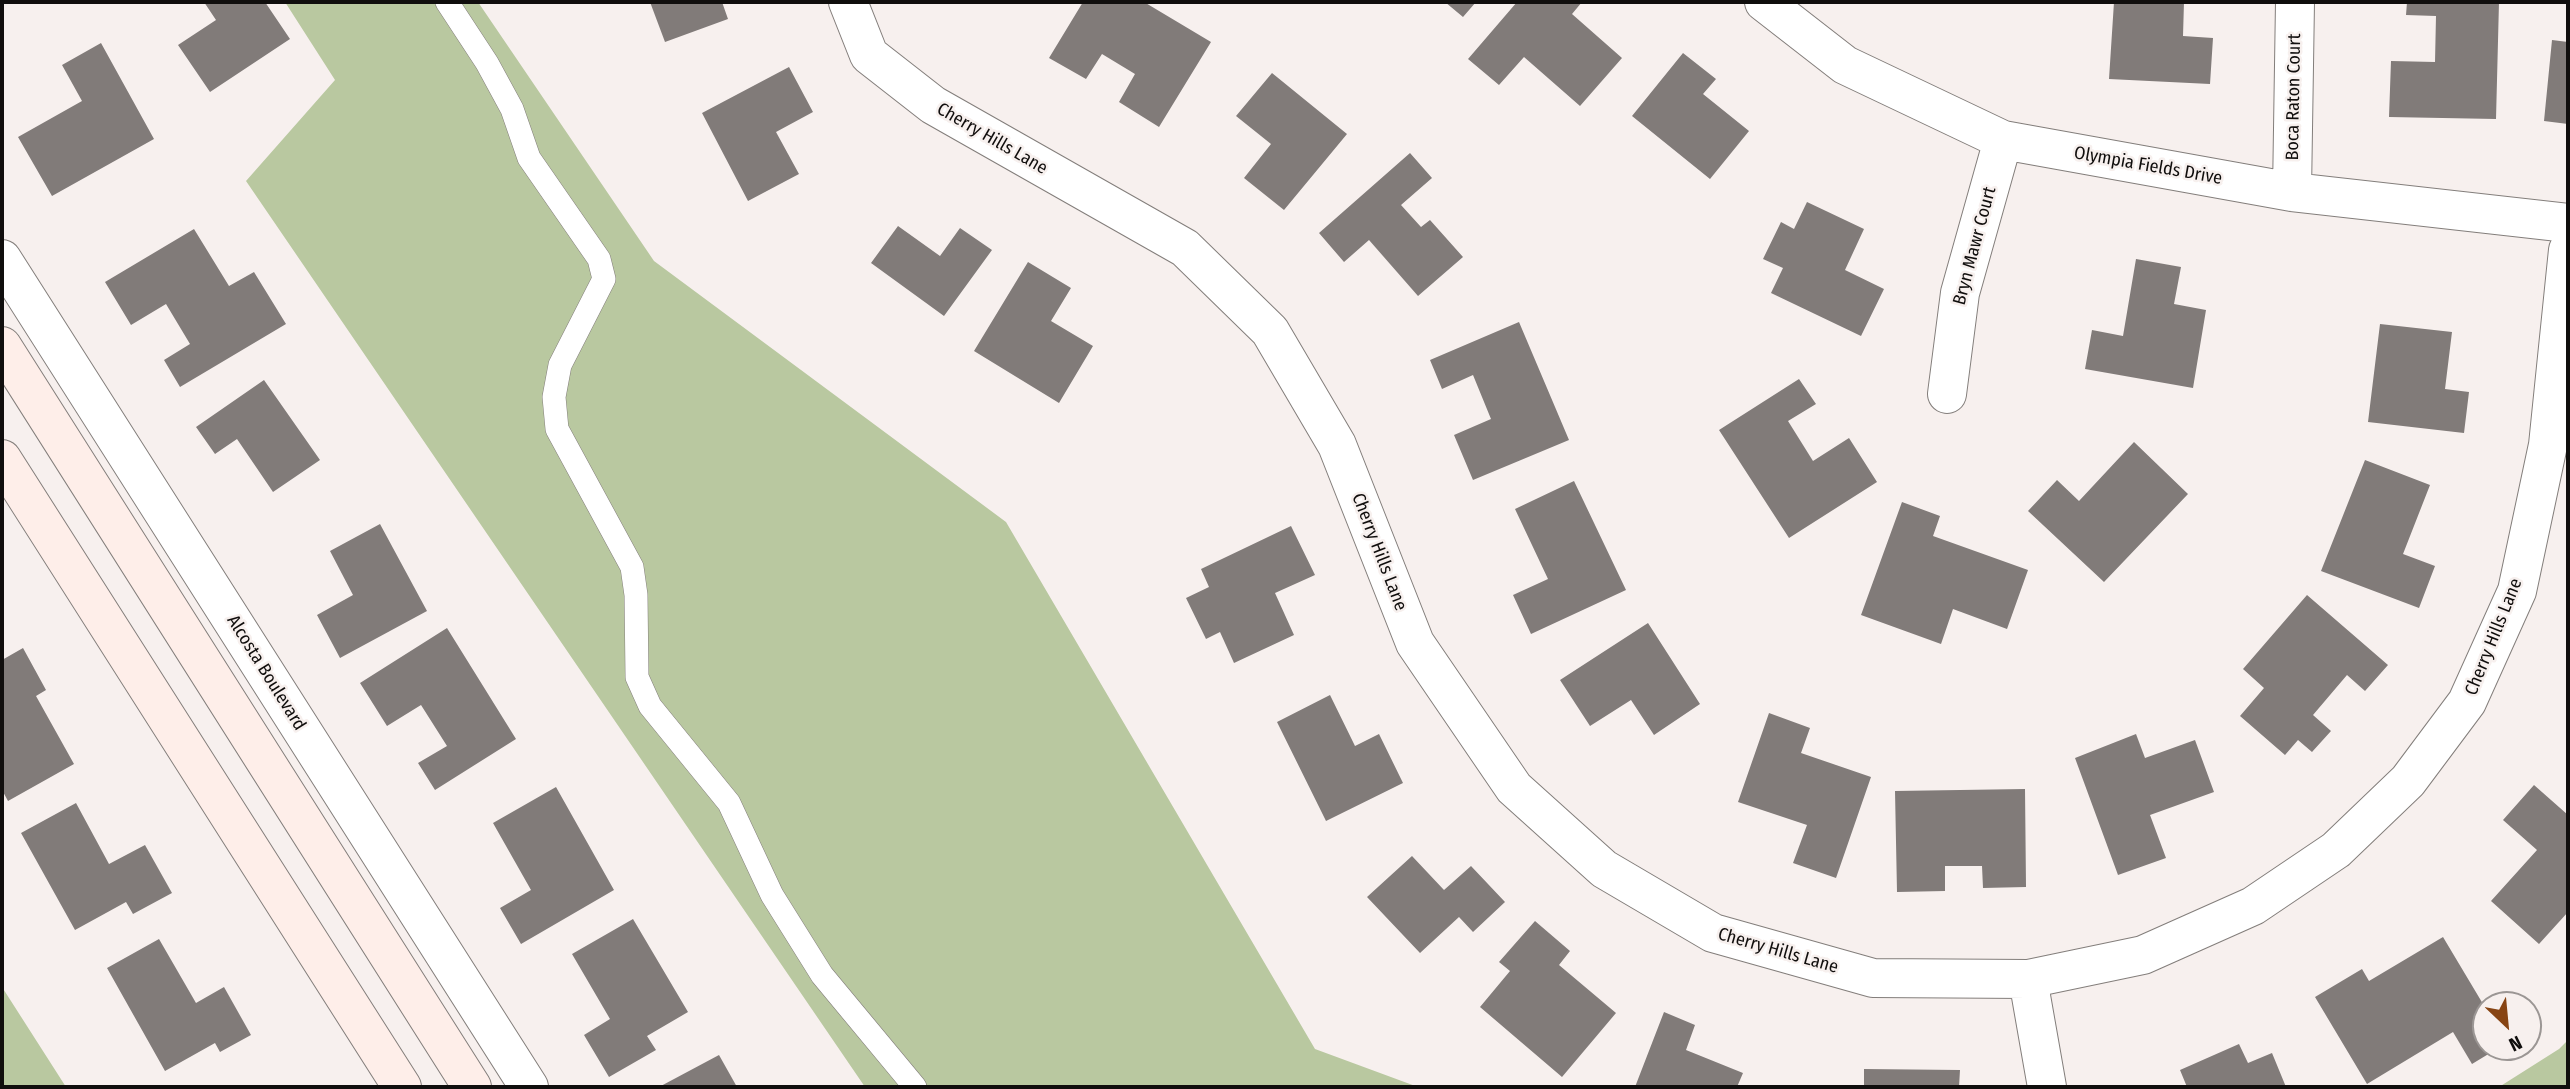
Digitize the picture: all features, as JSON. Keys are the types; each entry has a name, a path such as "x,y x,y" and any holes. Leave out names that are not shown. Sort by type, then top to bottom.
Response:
{"main road":[{"path":"2,345 471,1087"},
{"path":"2,459 402,1087"}],"street":[{"name":"Cherry Hills Lane","path":"848,2 869,55 933,105 1185,248 1270,331 1337,445 1415,643 1514,788 1604,869 1713,933 1873,978 2028,979 2143,955 2253,906 2345,841 2408,781 2467,702 2517,591 2548,444 2568,250"},
{"name":"Olympia Fields Drive","path":"1764,2 1845,65 2003,141 2292,191 2568,223"},
{"name":"Boca Raton Court","path":"2292,191 2295,2"},
{"name":"Bryn Mawr Court","path":"1947,394 1960,293 2003,141"},
{"name":"Alcosta Boulevard","path":"2,259 529,1087"},
{"path":"2028,979 2047,1087"}],"lane":[{"path":"447,2 487,63 512,109 529,158 599,260 604,279 560,365 554,397 557,429 632,566 636,595 637,677 650,706 729,803 772,895 822,975 915,1087"}],"green space":[{"path":"285,2 478,2 654,261 1006,522 1315,1049 1418,1087 865,1087 246,181 335,80"},
{"path":"2,987 66,1087 2,1087"},
{"path":"2568,1040 2568,1087 2499,1087 2542,1061"}],"building":[{"path":"204,2 265,2 290,39 210,92 178,45 216,20"},
{"path":"650,2 722,2 728,19 665,42"},
{"path":"1083,2 1144,2 1211,42 1159,127 1119,102 1135,74 1102,54 1086,79 1049,58"},
{"path":"1445,2 1476,2 1463,17"},
{"path":"1517,2 1582,2 1572,14 1622,58 1580,106 1524,57 1499,85 1468,59"},
{"path":"2114,2 2184,2 2183,36 2213,38 2210,84 2109,79"},
{"path":"2407,2 2499,2 2496,119 2389,117 2391,61 2435,62 2436,16 2406,15"},
{"path":"2552,40 2568,42 2568,124 2544,121"},
{"path":"101,43 154,139 52,196 18,137 82,101 62,65"},
{"path":"1683,53 1716,79 1703,94 1749,131 1710,179 1632,116"},
{"path":"789,67 813,112 776,132 799,174 748,201 702,113"},
{"path":"1272,73 1347,134 1284,210 1244,178 1271,144 1236,116"},
{"path":"1410,153 1432,178 1401,205 1421,227 1430,220 1463,257 1418,296 1369,240 1344,262 1319,233"},
{"path":"1807,202 1864,229 1845,270 1884,289 1861,336 1771,293 1783,268 1763,259 1781,222 1794,229"},
{"path":"898,226 940,256 960,228 992,250 944,316 871,263"},
{"path":"194,229 229,286 254,272 286,324 180,387 164,360 190,344 166,304 131,325 105,282"},
{"path":"2136,259 2181,267 2174,304 2206,310 2193,388 2085,369 2092,330 2123,336"},
{"path":"1028,262 1071,288 1051,321 1093,346 1059,403 974,351"},
{"path":"1519,322 1569,440 1473,480 1454,435 1491,419 1473,375 1442,389 1430,360"},
{"path":"2380,324 2452,332 2445,389 2469,392 2464,433 2368,422"},
{"path":"1799,379 1816,404 1788,421 1813,461 1849,438 1877,482 1789,538 1719,430"},
{"path":"264,380 320,460 273,492 237,439 215,454 196,427"},
{"path":"2134,442 2188,494 2104,582 2028,511 2057,480 2079,501"},
{"path":"2365,460 2430,485 2403,554 2435,566 2419,608 2321,571"},
{"path":"1574,481 1626,590 1531,634 1513,595 1548,579 1515,509"},
{"path":"1902,502 1940,516 1933,536 2028,570 2007,629 1953,609 1941,644 1861,615"},
{"path":"380,524 427,611 340,658 317,615 353,595 330,551"},
{"path":"1291,526 1315,575 1275,593 1294,635 1234,663 1220,632 1206,639 1186,598 1209,587 1201,569"},
{"path":"2307,595 2388,665 2365,691 2347,675 2313,715 2331,731 2312,752 2298,740 2285,755 2240,716 2264,688 2243,669"},
{"path":"1648,623 1700,704 1654,735 1631,700 1590,726 1560,680"},
{"path":"447,628 516,739 435,790 418,763 447,746 421,705 387,726 360,683"},
{"path":"23,648 46,690 36,696 74,764 8,801 2,790 2,660"},
{"path":"1330,695 1355,746 1379,734 1403,783 1326,821 1277,722"},
{"path":"1769,713 1810,728 1801,753 1871,777 1836,878 1793,863 1807,825 1738,802"},
{"path":"2136,734 2145,758 2195,740 2214,792 2150,815 2166,858 2118,875 2075,758"},
{"path":"2534,785 2568,815 2568,912 2539,944 2491,901 2537,850 2503,820"},
{"path":"556,787 614,890 521,944 500,908 531,890 493,823"},
{"path":"2025,789 2026,887 1983,888 1982,866 1945,866 1945,891 1897,892 1895,791"},
{"path":"76,803 109,864 145,845 172,893 133,914 126,902 75,930 21,833"},
{"path":"1412,856 1444,890 1471,866 1505,902 1473,932 1459,917 1420,953 1367,897"},
{"path":"633,919 688,1012 647,1036 656,1050 609,1077 584,1035 610,1019 572,954"},
{"path":"1535,921 1570,951 1559,965 1616,1013 1562,1077 1480,1007 1510,971 1499,962"},
{"path":"2443,937 2475,991 2472,991 2472,1061 2477,1061 2472,1064 2453,1032 2367,1084 2315,997 2362,969 2369,981"},
{"path":"159,939 196,1003 224,987 251,1035 220,1052 215,1043 165,1071 107,968"},
{"path":"1664,1012 1695,1025 1686,1050 1743,1073 1737,1087 1635,1087"},
{"path":"2239,1044 2248,1063 2272,1053 2286,1087 2187,1087 2180,1070"},
{"path":"719,1055 737,1087 659,1087"},
{"path":"1864,1069 1960,1070 1959,1087 1864,1087"}]}
